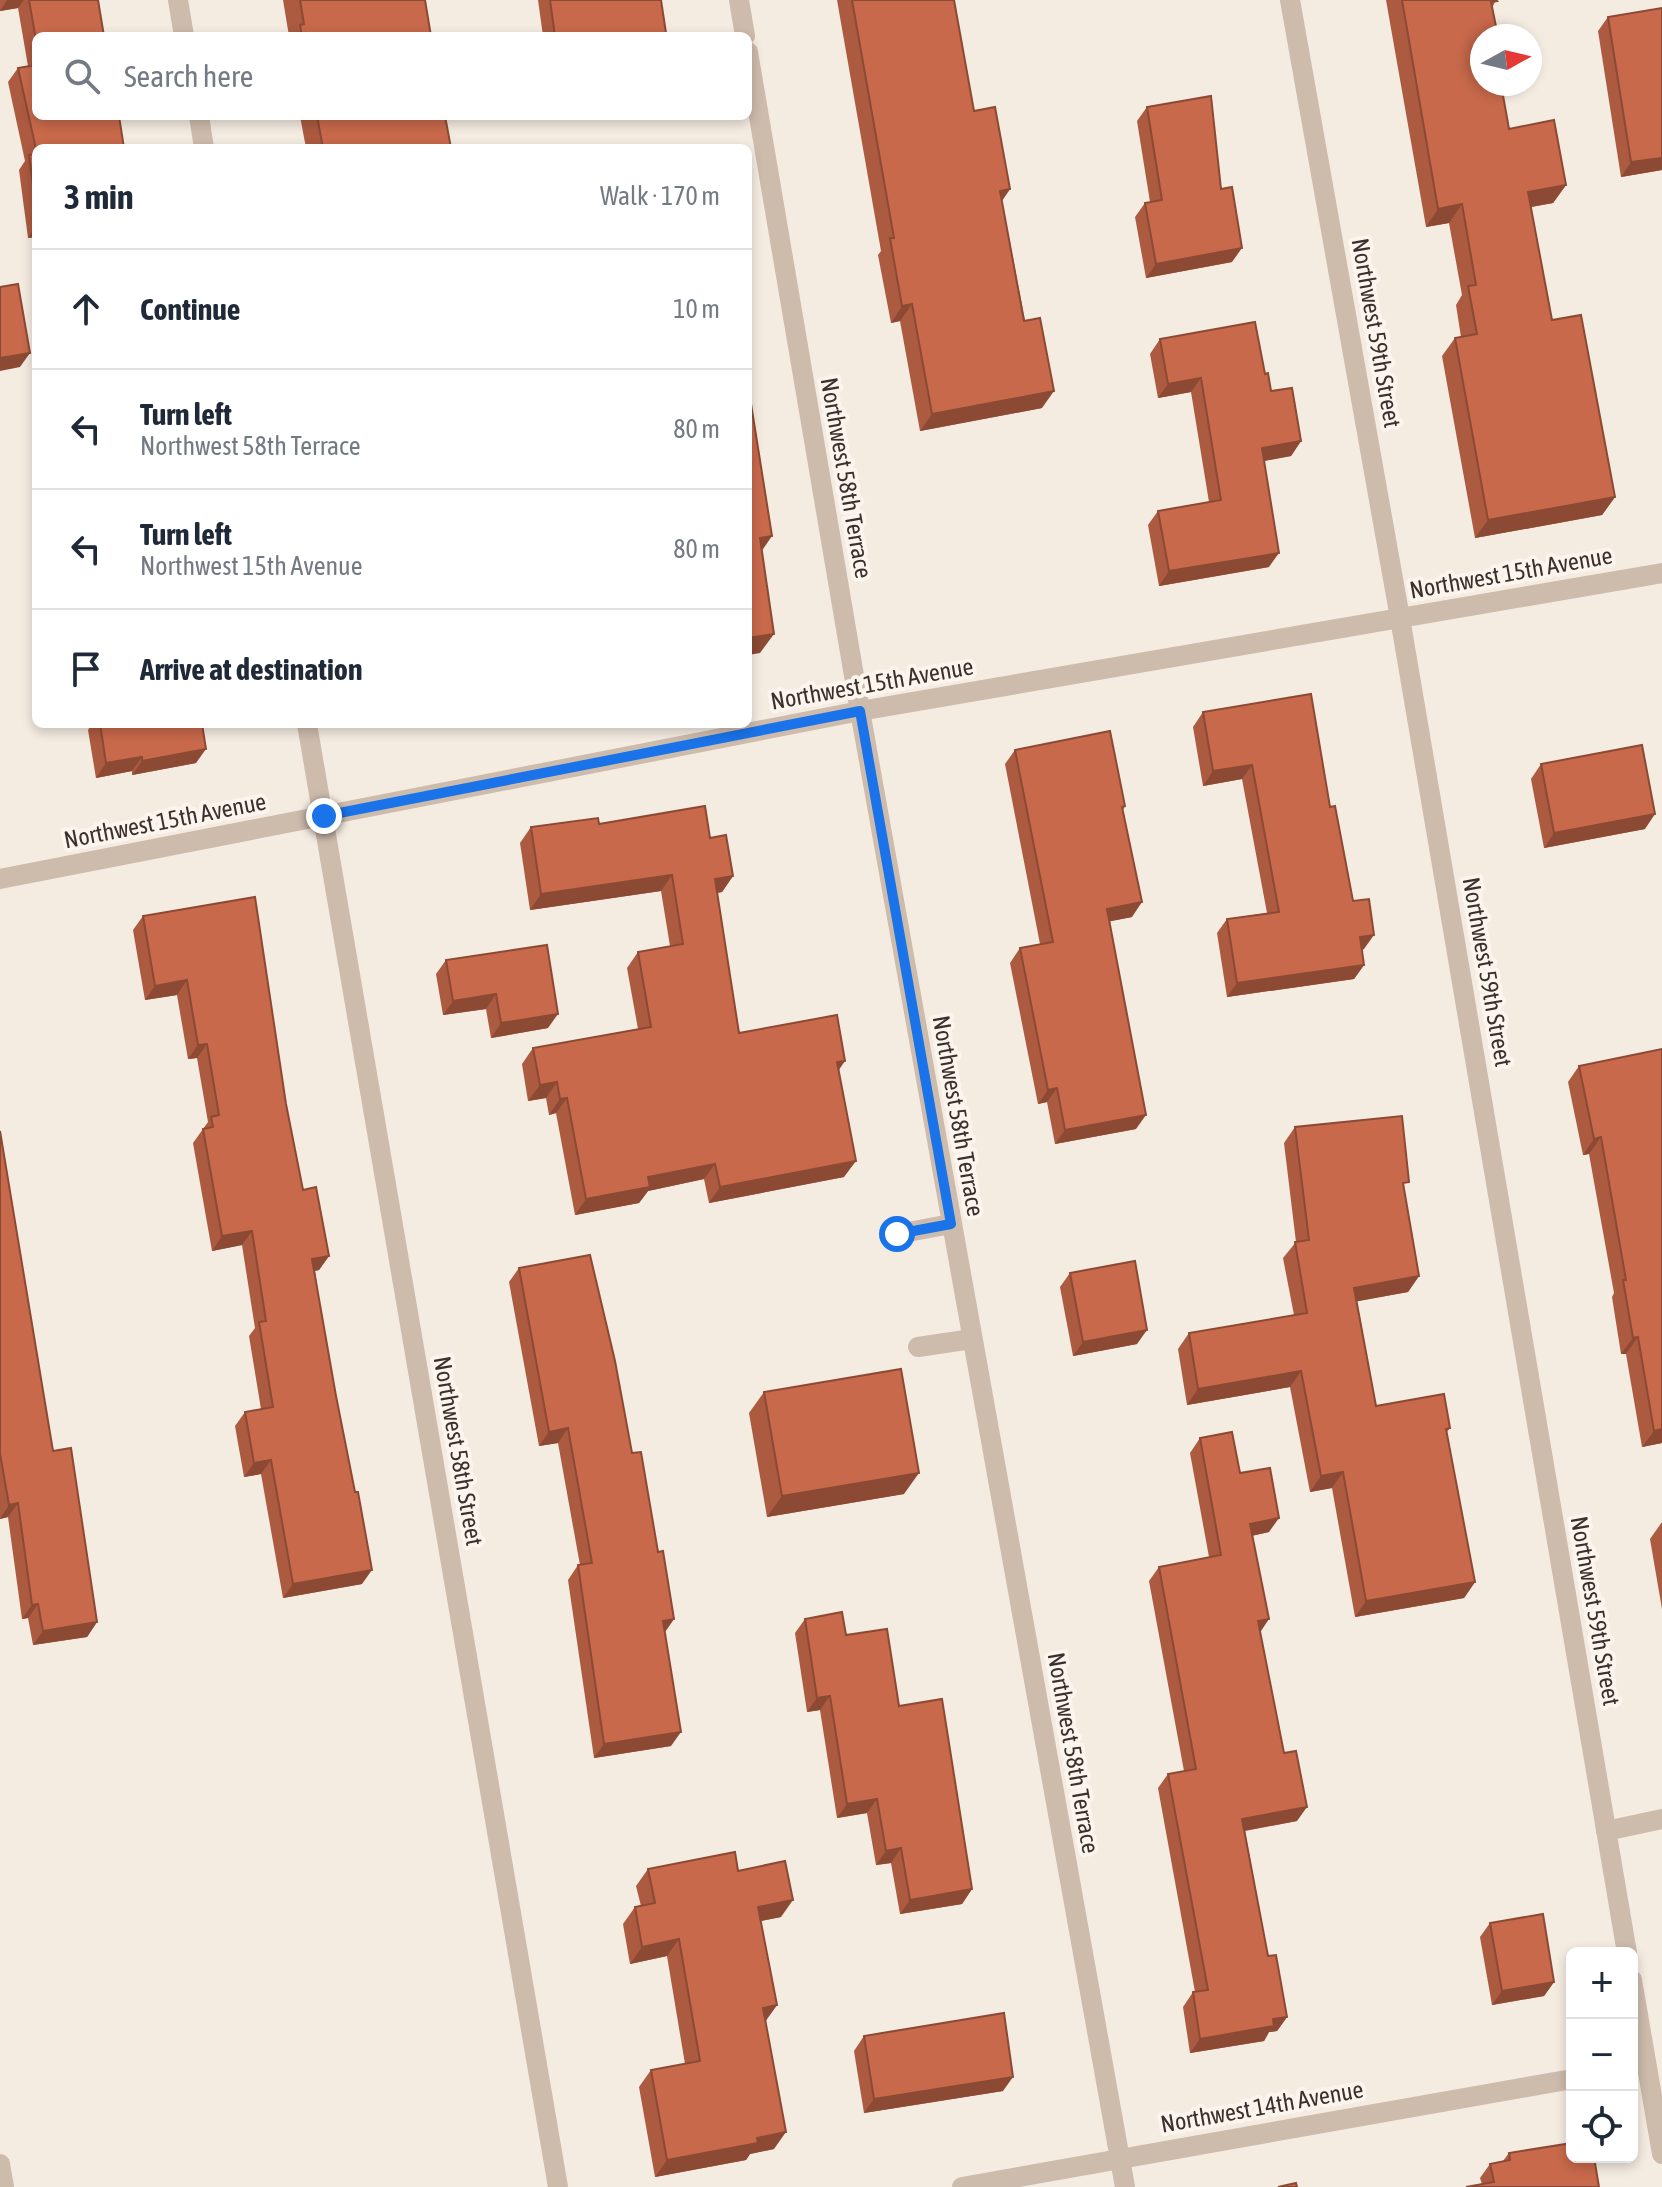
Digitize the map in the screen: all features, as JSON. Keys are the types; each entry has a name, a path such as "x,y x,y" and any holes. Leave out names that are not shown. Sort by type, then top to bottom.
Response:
{"street":[{"path":"178,0 183,32"},
{"path":"739,0 744,32"},
{"name":"Northwest 59th Street","path":"1290,0 1400,618 1626,1947"},
{"name":"Northwest 58th Terrace","path":"752,76 860,711 1125,2187"},
{"path":"200,120 203,144"},
{"name":"Northwest 15th Avenue","path":"0,879 860,711 1662,573"},
{"name":"Northwest 58th Street","path":"308,728 558,2187"},
{"path":"897,1234 951,1224"},
{"path":"918,1347 972,1339"},
{"path":"1606,1831 1662,1819"},
{"path":"1638,2014 1662,2154"},
{"name":"Northwest 14th Avenue","path":"962,2187 1566,2080"},
{"path":"0,2164 4,2187"}],"building":[{"path":"29,0 98,0 103,32 35,32"},
{"path":"300,0 425,0 430,32 301,32 300,25 304,24"},
{"path":"550,0 661,0 666,32 554,32"},
{"path":"852,0 954,0 974,111 995,107 1010,189 1000,191 1024,321 1040,318 1054,391 932,414 912,304 902,306 890,238 894,238"},
{"path":"1402,0 1496,0 1491,2 1496,24 1470,24 1470,96 1503,96 1509,129 1554,120 1566,185 1528,192 1552,320 1581,315 1615,497 1488,520 1455,338 1477,334 1468,286 1476,285 1462,204 1438,209"},
{"path":"1662,8 1662,158 1631,162 1608,17"},
{"path":"32,66 32,120 120,120 123,144 35,144 18,68"},
{"path":"1211,96 1221,189 1232,187 1242,248 1156,264 1145,203 1162,200 1147,107"},
{"path":"318,120 446,120 450,144 322,144"},
{"path":"18,284 30,353 0,358 0,287"},
{"path":"1255,322 1271,391 1292,388 1301,441 1262,448 1279,553 1169,571 1158,511 1221,500 1201,378 1168,384 1160,339"},
{"path":"752,410 772,536 760,538 774,634 752,637"},
{"path":"1311,694 1330,807 1335,806 1353,901 1369,899 1374,935 1360,937 1364,965 1237,983 1227,919 1279,912 1252,765 1213,771 1203,712"},
{"path":"101,728 203,728 206,749 142,761 142,757 106,763"},
{"path":"1110,731 1142,902 1107,909 1146,1115 1065,1130 1057,1088 1048,1090 1020,948 1053,942 1015,750"},
{"path":"1642,745 1655,814 1554,833 1541,764"},
{"path":"705,806 710,838 726,835 733,876 715,879 739,1033 837,1015 845,1061 837,1062 856,1161 720,1187 715,1164 648,1177 650,1187 586,1199 567,1098 560,1099 557,1082 540,1085 533,1048 651,1027 638,952 683,944 672,875 541,894 531,827 598,818 599,824"},
{"path":"255,897 286,1104 303,1190 316,1187 329,1256 312,1259 372,1570 293,1584 271,1460 254,1463 245,1412 273,1407 259,1322 266,1321 252,1231 222,1236 203,1129 213,1127 211,1117 219,1115 207,1044 198,1045 187,980 155,986 143,916"},
{"path":"547,945 558,1014 501,1023 496,994 453,1001 446,960"},
{"path":"1662,1049 1662,1429 1654,1431 1638,1337 1633,1338 1601,1137 1594,1139 1579,1066"},
{"path":"1402,1116 1409,1182 1403,1183 1419,1276 1354,1288 1376,1406 1444,1394 1450,1428 1446,1429 1475,1582 1366,1601 1343,1472 1321,1476 1301,1371 1198,1389 1189,1333 1307,1313 1295,1242 1309,1240 1295,1127"},
{"path":"0,1131 53,1451 71,1448 97,1622 43,1631 38,1604 32,1605 18,1503 9,1505 0,1454"},
{"path":"590,1255 615,1361 632,1453 641,1452 658,1552 663,1551 674,1619 663,1621 681,1732 604,1744 578,1565 592,1563 568,1428 549,1432 519,1268"},
{"path":"1135,1261 1147,1330 1083,1342 1070,1273"},
{"path":"901,1369 919,1473 782,1496 764,1392"},
{"path":"1232,1432 1240,1473 1270,1468 1279,1518 1250,1524 1269,1619 1258,1621 1284,1753 1296,1751 1307,1807 1242,1819 1268,1956 1276,1955 1287,2017 1273,2019 1274,2026 1200,2039 1193,1992 1208,1990 1168,1774 1196,1769 1159,1567 1221,1555 1200,1438"},
{"path":"842,1612 846,1635 887,1629 899,1706 942,1699 972,1889 910,1900 901,1848 886,1851 877,1799 847,1804 830,1696 817,1698 805,1619"},
{"path":"735,1852 738,1871 785,1861 793,1900 758,1907 777,2005 763,2008 786,2132 757,2138 758,2143 667,2160 651,2070 700,2061 679,1939 642,1947 635,1907 655,1903 648,1869"},
{"path":"1543,1914 1554,1982 1502,1991 1490,1923"},
{"path":"1004,2013 1013,2077 874,2099 864,2036"},
{"path":"1566,2144 1566,2163 1595,2163 1599,2187 1466,2187 1494,2182 1490,2164 1510,2160 1509,2153"}],"route":[{"path":"324,816 860,711 951,1224 897,1234"}]}
